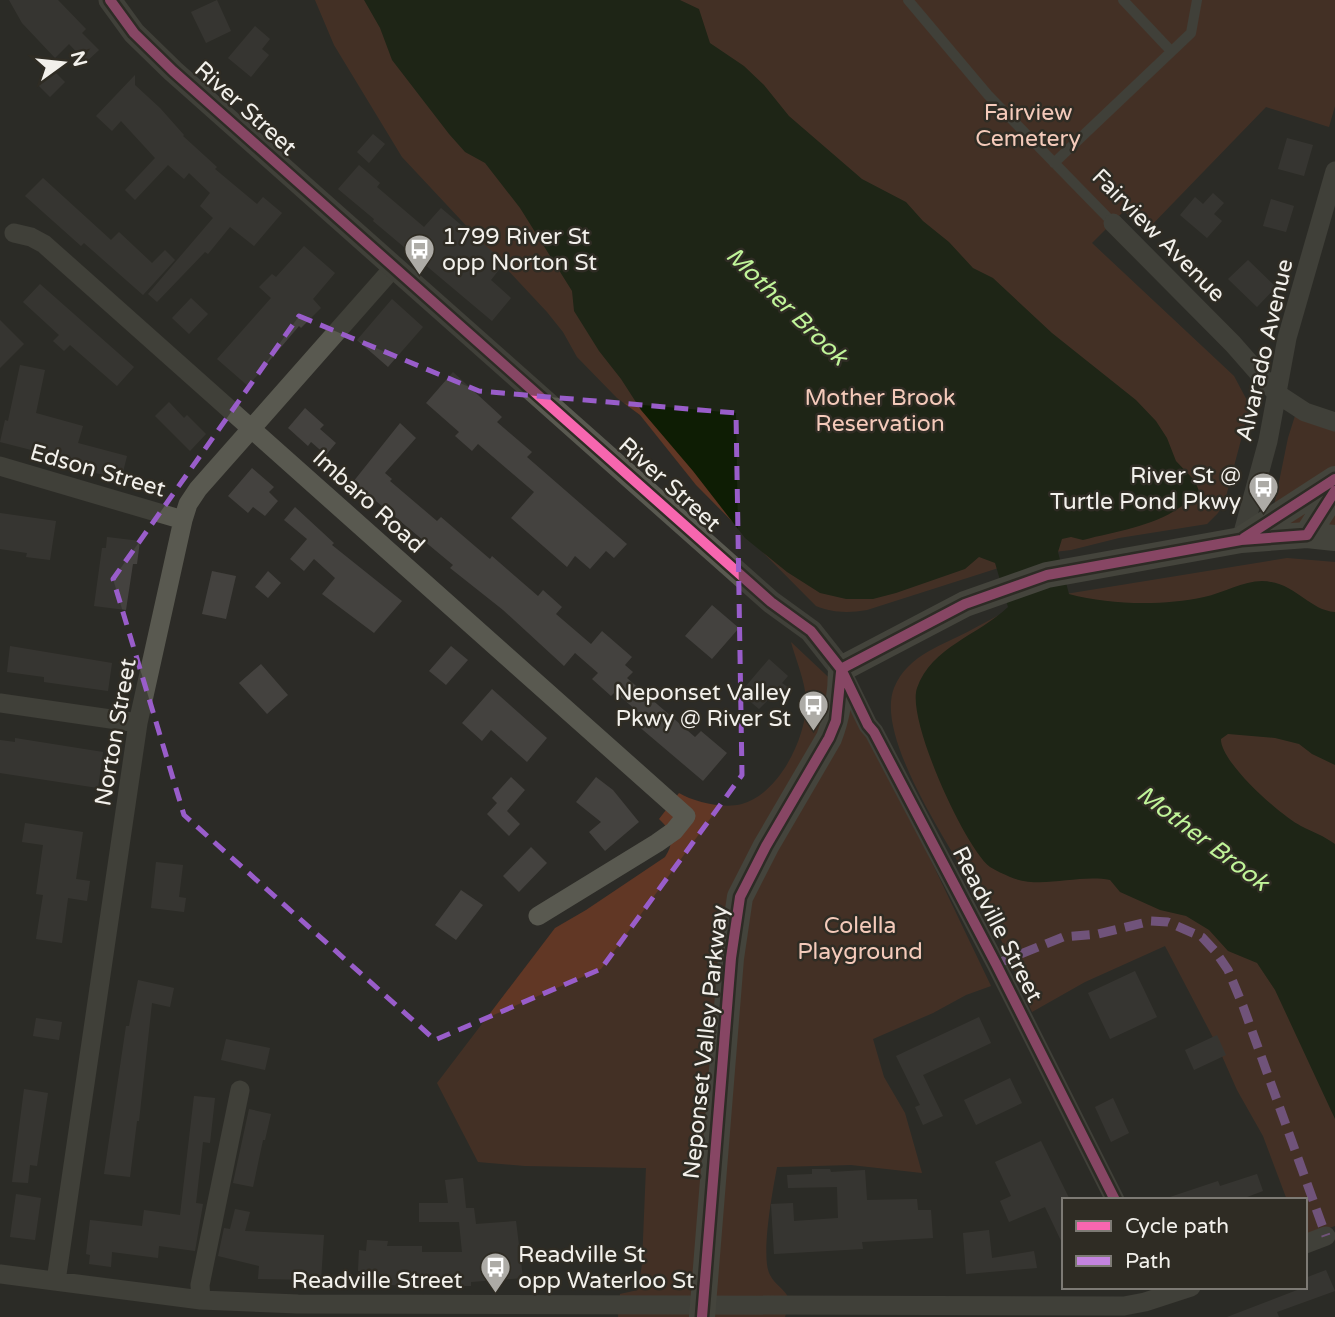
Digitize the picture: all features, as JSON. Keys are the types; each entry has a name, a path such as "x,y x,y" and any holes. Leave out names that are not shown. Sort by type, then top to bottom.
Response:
{"main road":[{"path":"1241,540 1335,479"},
{"path":"1307,535 1335,491"},
{"path":"841,668 936,618 993,593 1072,570 1241,540 1307,535 1335,538"},
{"name":"Neponset Valley Parkway","path":"702,1310 737,911 755,866 829,738 836,721 841,668"}],"street":[{"name":"River Street","path":"110,0 134,33 173,71 771,602 811,631 841,668"},
{"name":"Alvarado Avenue","path":"1241,540 1268,441 1287,338 1335,171"},
{"name":"Fairview Avenue","path":"1112,223 1233,344 1276,393 1305,412 1335,422"},
{"name":"Imbaro Road","path":"14,233 44,244 686,816 674,831 538,916"},
{"name":"Norton Street","path":"56,1281 138,723 188,504 250,428 394,267"},
{"name":"Edson Street","path":"0,466 183,520"},
{"name":"Readville Street","path":"841,668 1114,1198"},
{"path":"0,703 138,723"},
{"path":"201,1300 200,1285 240,1090"},
{"path":"1307,1243 1326,1236"},
{"name":"Readville Street","path":"0,1274 201,1300 252,1310 1125,1311 1161,1292 1179,1289"}],"lane":[{"name":"Fairview Avenue","path":"908,0 988,95 1112,223"},
{"path":"1123,0 1171,51"},
{"path":"1054,163 1191,33 1196,0"}],"highlighted area":[{"path":"299,316 479,391 736,413 742,775 601,969 435,1040 184,815 113,579"}],"green space":[{"name":"Mother Brook Reservation","path":"315,0 1335,0 1335,106 1329,127 1266,107 1145,232 1124,211 1092,243 1234,376 1250,406 1225,500 1218,513 1207,524 1045,553 867,610 841,612 816,606 696,485 640,415 617,398 577,357 563,332 547,312 402,157 334,45"},
{"path":"1300,400 1335,416 1335,533 1270,526 1288,438"},
{"path":"1287,558 1335,562 1335,1226 1307,1235 1307,1198 1286,1198 1263,1136 1165,946 1085,982 1032,1012 989,914 924,803 908,770 896,739 891,711 894,688 900,676 928,652 1035,599"},
{"name":"Colella Playground","path":"791,642 841,689 924,846 991,986 873,1039 884,1077 905,1113 922,1173 851,1165 777,1167 766,1254 770,1275 790,1300 785,1317 618,1317 620,1294 638,1290 642,1264 646,1168 525,1166 478,1162 437,1083 555,928 665,857 671,837 659,819 679,793 709,804 742,804 768,789 779,776 796,746 805,714 804,685"}],"water":[{"name":"Mother Brook Reservation","path":"364,0 680,0 699,9 710,43 744,66 764,85 789,116 862,179 906,202 973,268 993,278 1052,333 1136,400 1156,421 1167,438 1176,461 1195,481 1199,491 1160,519 1083,540 1071,537 1062,539 1058,552 1069,594 1119,602 1171,602 1204,597 1262,581 1284,586 1317,606 1335,612 1335,765 1299,744 1275,738 1228,734 1221,739 1230,761 1267,800 1301,826 1335,844 1335,1119 1275,990 1257,963 1228,951 1209,930 1186,916 1160,910 1120,892 1110,880 1022,881 990,867 979,855 940,782 920,726 916,704 917,688 933,662 1008,607 995,563 979,557 965,569 896,593 873,599 846,599 820,593 787,572 745,538 641,410 599,351 574,311 572,291 520,208 485,163 465,152 449,134 392,60 380,28"}],"building":[{"path":"9,0 58,0 86,29 82,33 99,50 86,62 69,44 55,58 22,23"},
{"path":"217,0 231,31 206,43 191,12"},
{"path":"255,26 270,39 262,49 269,55 251,77 228,58"},
{"path":"53,70 65,82 50,97 38,85"},
{"path":"135,75 135,85 160,108 183,136 217,167 215,169 257,204 263,197 282,213 254,246 230,227 208,254 205,252 157,302 148,294 213,218 200,206 210,193 189,173 184,179 168,165 135,200 125,190 155,158 121,121 112,131 96,116"},
{"path":"373,134 385,144 369,163 357,152"},
{"path":"1287,138 1313,145 1304,176 1278,169"},
{"path":"359,165 380,183 377,187 424,227 441,208 505,262 491,280 511,298 492,321 338,189"},
{"path":"43,178 111,240 119,232 152,263 165,250 175,260 143,295 84,243 81,246 25,196"},
{"path":"1213,193 1224,203 1214,214 1222,221 1207,238 1180,215 1195,197 1203,204"},
{"path":"1271,199 1294,206 1286,232 1263,226"},
{"path":"304,246 335,273 313,299 321,308 301,328 299,326 248,386 217,359 271,298 259,287 272,274 276,277"},
{"path":"1248,260 1276,287 1257,307 1228,279"},
{"path":"40,284 134,367 117,386 70,345 64,351 53,341 59,335 23,302"},
{"path":"191,298 208,314 189,334 172,318"},
{"path":"392,299 423,327 388,367 357,340"},
{"path":"0,320 24,344 0,368"},
{"path":"20,365 45,370 36,413 83,426 78,443 127,456 121,480 85,470 86,464 0,442 5,420 8,421"},
{"path":"453,372 502,417 497,422 532,452 527,457 627,544 614,558 606,551 590,569 575,556 567,567 511,518 534,492 478,444 472,451 455,436 459,432 426,403"},
{"path":"169,402 184,418 187,415 206,434 190,451 155,416"},
{"path":"305,408 324,425 320,429 336,443 326,455 311,442 308,446 288,428"},
{"path":"400,423 416,438 385,473 392,479 390,481 437,521 441,517 490,559 492,556 538,596 543,590 562,607 556,614 591,644 602,631 632,657 625,665 633,672 627,678 695,737 701,731 727,753 703,781 637,725 644,717 615,692 611,696 592,679 598,673 575,653 564,666 503,610 450,568 453,565 353,482"},
{"path":"252,468 274,487 269,492 278,501 265,516 253,507 248,513 228,496"},
{"path":"295,507 334,543 332,545 402,601 374,633 322,594 335,578 314,559 304,571 290,559 307,539 284,520"},
{"path":"0,513 56,521 50,560 26,557 27,553 0,549"},
{"path":"107,537 140,541 137,564 133,564 126,610 94,606 102,548 106,548"},
{"path":"212,571 236,576 226,619 202,614"},
{"path":"268,571 281,583 268,598 255,587"},
{"path":"712,605 739,628 712,659 685,636"},
{"path":"10,646 112,663 108,691 44,682 44,677 7,672"},
{"path":"451,646 468,660 446,685 429,671"},
{"path":"769,659 788,676 782,683 789,688 778,701 772,696 759,709 740,693"},
{"path":"261,664 288,695 267,714 239,683"},
{"path":"492,689 547,738 527,762 491,730 482,741 462,723"},
{"path":"15,738 103,752 98,788 0,773 0,740 15,742"},
{"path":"511,777 525,790 507,811 520,824 509,836 487,814 497,803 492,798"},
{"path":"596,777 613,790 639,822 605,851 589,832 601,822 576,802"},
{"path":"25,823 83,832 76,879 90,881 87,901 68,898 62,943 36,939 43,895 36,894 43,845 22,842"},
{"path":"531,847 547,863 519,892 503,876"},
{"path":"156,862 183,865 179,897 186,898 184,912 151,908"},
{"path":"461,890 483,905 456,940 435,925"},
{"path":"1135,971 1157,1017 1110,1039 1088,993"},
{"path":"138,980 174,988 170,1007 152,1003 130,1177 104,1174 126,1026 129,1026"},
{"path":"979,1017 991,1043 923,1075 943,1116 923,1125 915,1107 920,1105 896,1056"},
{"path":"36,1018 62,1022 59,1040 33,1036"},
{"path":"1217,1035 1226,1055 1194,1070 1185,1050"},
{"path":"226,1039 270,1048 265,1070 221,1060"},
{"path":"1010,1078 1022,1103 976,1125 964,1100"},
{"path":"24,1089 48,1093 37,1166 30,1165 28,1183 12,1182"},
{"path":"194,1096 215,1098 210,1143 203,1142 196,1203 203,1204 195,1251 159,1246 158,1258 112,1252 111,1267 89,1264 90,1255 86,1254 90,1220 142,1226 144,1210 180,1215"},
{"path":"1113,1098 1129,1133 1111,1142 1095,1107"},
{"path":"249,1109 271,1114 253,1187 233,1183"},
{"path":"1041,1141 1069,1198 1062,1198 1062,1243 1045,1207 1009,1222 1000,1201 1011,1196 995,1162"},
{"path":"812,1169 830,1169 831,1172 865,1170 867,1200 917,1199 918,1210 931,1210 933,1238 862,1242 863,1249 774,1254 771,1204 793,1203 794,1221 838,1218 837,1187 788,1188 787,1175 812,1174"},
{"path":"1257,1174 1263,1191 1244,1198 1170,1197 1218,1181 1220,1186"},
{"path":"463,1178 466,1208 474,1208 476,1224 516,1221 523,1278 471,1282 471,1286 406,1286 377,1284 378,1272 358,1271 359,1250 366,1251 367,1240 388,1241 387,1246 422,1246 422,1252 462,1252 459,1222 419,1222 419,1203 448,1203 445,1180"},
{"path":"16,1194 41,1198 35,1240 10,1237"},
{"path":"235,1209 250,1212 245,1231 324,1235 321,1280 258,1279 259,1266 218,1256 224,1228 230,1229"},
{"path":"989,1230 992,1258 1034,1251 1037,1268 966,1274 963,1233"},
{"path":"1326,1270 1335,1291 1277,1312 1279,1317 1227,1317 1300,1289 1307,1289 1307,1277"}],"marked path":[{"path":"996,964 1063,937 1098,934 1151,921 1168,922 1202,937 1228,970 1243,1006 1326,1236"}],"cycle path":[{"path":"110,0 134,33 173,71 771,602 811,631 841,669 868,725 996,964 1114,1198"},
{"path":"1244,538 1335,479"},
{"path":"841,669 965,604 1047,575 1241,540 1307,535 1335,491"},
{"path":"702,1317 731,958 740,897 766,846 829,738 836,721 841,672"}],"place":[{"name":"1799 River St opp Norton St","path":"419,276"},
{"name":"River St @ Turtle Pond Pkwy","path":"1264,515"},
{"name":"Neponset Valley Pkwy @ River St","path":"814,732"},
{"name":"Readville St opp Waterloo St","path":"495,1294"}],"park label":[{"name":"Fairview Cemetery","path":"1028,125"}],"water label":[{"name":"Mother Brook","path":"787,306"},
{"name":"Mother Brook","path":"1203,838"}]}
